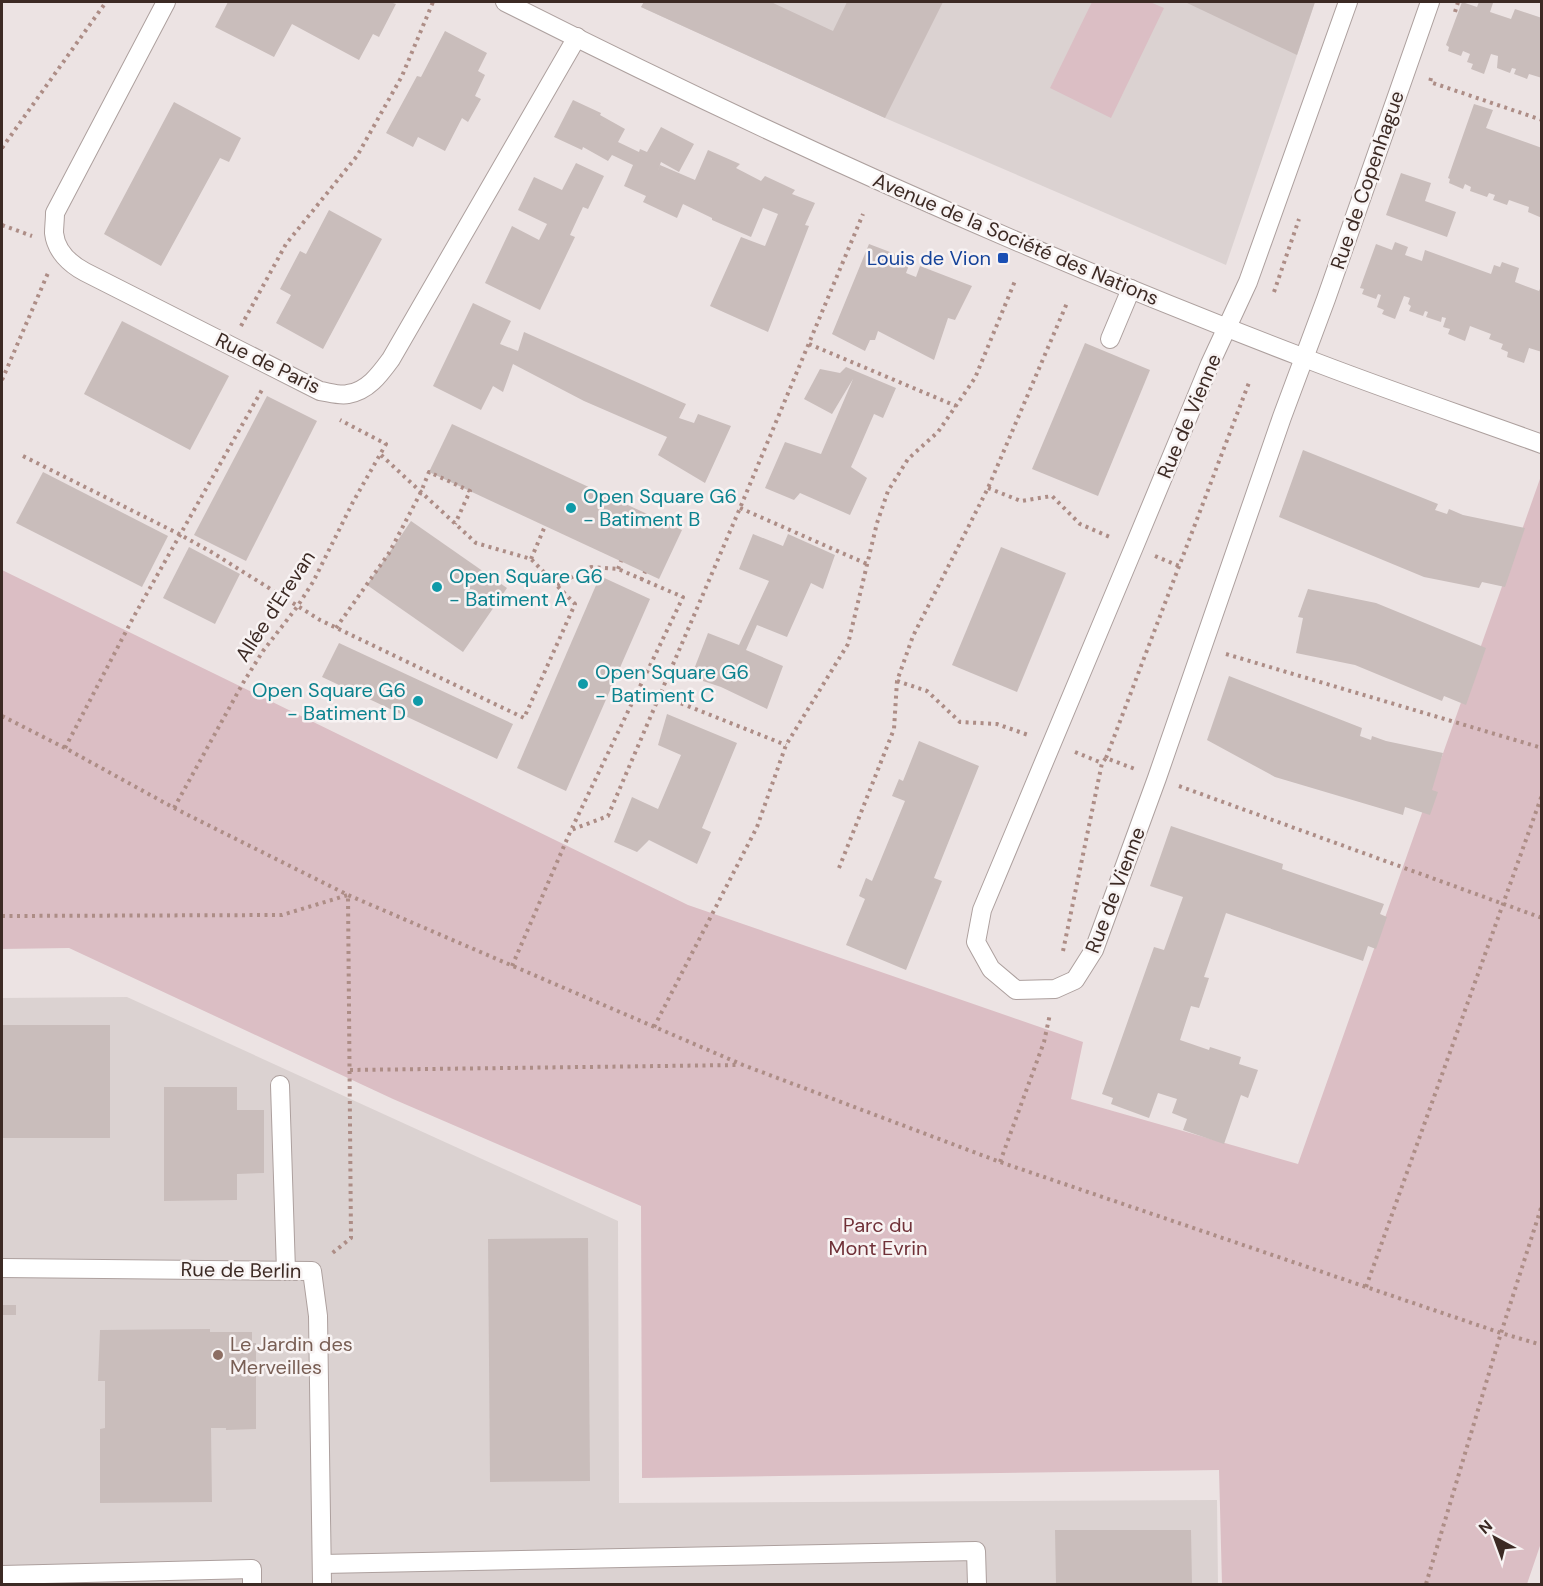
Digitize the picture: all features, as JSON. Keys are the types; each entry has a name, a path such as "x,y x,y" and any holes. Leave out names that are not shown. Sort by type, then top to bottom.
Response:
{"street":[{"name":"Rue de Paris","path":"166,2 55,213 54,235 62,254 75,267 320,391 347,394 366,387 379,376 391,359 577,37"},
{"name":"Avenue de la Société des Nations","path":"505,2 541,10 577,37 725,110 1131,290 1304,358 1542,444"},
{"path":"1227,328 1253,268 1348,2"},
{"name":"Rue de Copenhague","path":"1304,358 1430,2"},
{"path":"1110,339 1131,290"},
{"name":"Rue de Vienne","path":"1227,328 982,909 976,942 991,969 1016,990 1055,989 1075,980 1094,950 1157,778 1304,358"},
{"path":"280,1084 286,1270"},
{"name":"Rue de Berlin","path":"2,1268 312,1271 318,1316 322,1584"},
{"path":"322,1564 976,1551 977,1584"},
{"path":"2,1575 78,1579 252,1569 252,1584"}],"path":[{"path":"2,148 106,2"},
{"path":"239,330 286,244 357,156 402,76 433,2"},
{"path":"1451,21 1458,2"},
{"path":"1433,72 1430,82 1542,120"},
{"path":"571,830 608,816 863,214"},
{"path":"2,225 40,239"},
{"path":"2,380 50,269"},
{"path":"654,1028 757,827 786,745 848,644 877,523 888,491 908,459 938,432 975,378 1015,281"},
{"path":"839,867 894,729 897,681 913,636 988,488 1067,303"},
{"path":"809,344 956,406"},
{"path":"897,681 927,691 960,722 997,724 1102,763 1106,758 1250,380"},
{"path":"65,748 179,534 267,382"},
{"path":"22,456 179,534 297,607 336,628 524,718 575,604 531,559 476,543 380,454 386,444 339,420"},
{"name":"Allée d'Erevan","path":"174,807 243,683 313,582 380,454"},
{"path":"336,628 389,553 429,472 471,491 455,524"},
{"path":"988,488 1021,501 1052,496 1080,524 1179,566"},
{"path":"740,508 867,564"},
{"path":"531,559 545,525"},
{"path":"618,569 621,561"},
{"path":"512,966 571,830 682,597 618,569 591,567 557,585"},
{"path":"641,580 645,572"},
{"path":"1203,647 1542,748"},
{"path":"660,695 786,745"},
{"path":"2,716 348,895 743,1065 1000,1162 1542,1345"},
{"path":"1106,758 1542,918"},
{"path":"1366,1287 1542,795"},
{"path":"2,916 282,915 348,895"},
{"path":"312,1271 351,1238 348,895"},
{"path":"350,1070 743,1065"},
{"path":"1426,1584 1542,1205"}],"shaded area":[{"path":"644,2 1315,2 1226,265 885,118 641,7"},
{"path":"127,997 618,1221 619,1503 1217,1500 1218,1584 2,1584 2,998"}],"green space":[{"path":"1092,2 1150,2 1164,8 1111,118 1050,88"},
{"name":"Parc du Mont Evrin","path":"1541,476 1542,1540 1527,1584 1222,1584 1219,1470 642,1478 641,1206 393,1099 69,948 2,949 2,570 688,905 1083,1042 1071,1099 1298,1164"}],"building":[{"path":"228,2 390,2 396,4 379,37 373,34 359,60 292,24 274,57 215,27"},
{"path":"644,2 771,2 833,31 847,2 943,2 885,118 641,7"},
{"path":"1185,2 1315,2 1297,55"},
{"path":"1462,2 1477,7 1479,2 1493,3 1490,12 1511,19 1515,9 1542,18 1542,78 1529,74 1527,79 1514,74 1516,69 1512,68 1510,73 1497,68 1498,56 1491,54 1484,74 1471,69 1473,64 1467,62 1470,54 1463,51 1461,56 1448,51 1449,47 1446,45"},
{"path":"445,31 487,53 478,71 485,75 475,96 481,99 468,122 462,118 445,151 418,137 413,147 386,133 417,76 421,77"},
{"path":"573,100 601,113 600,115 625,129 618,142 639,152 640,149 647,152 661,127 694,144 679,172 661,162 657,173 660,165 695,180 708,150 740,164 736,168 761,181 765,176 795,190 792,194 815,203 805,225 809,226 768,332 710,306 741,237 765,246 778,214 763,208 751,237 683,204 677,218 643,202 646,196 624,186 633,165 612,155 608,161 583,147 582,150 554,137"},
{"path":"174,102 241,138 229,162 220,158 161,266 104,234"},
{"path":"1474,104 1493,110 1486,128 1542,148 1542,218 1528,212 1529,207 1509,200 1507,205 1493,200 1495,195 1489,193 1487,197 1470,191 1471,187 1465,184 1463,189 1449,183 1448,178"},
{"path":"576,163 604,176 588,209 583,207 570,235 575,237 540,310 485,283 512,226 539,240 547,224 518,210 534,177 562,190"},
{"path":"1401,173 1431,183 1425,201 1456,212 1447,237 1386,215"},
{"path":"329,210 382,239 323,349 276,323 291,295 280,289 300,251 306,254"},
{"path":"1395,242 1408,247 1405,255 1422,261 1425,250 1491,274 1494,265 1500,267 1502,262 1519,268 1515,282 1539,291 1542,284 1542,352 1529,348 1524,363 1507,357 1508,352 1501,349 1503,344 1489,339 1491,334 1470,326 1465,341 1448,334 1450,329 1443,327 1446,318 1442,317 1441,322 1426,317 1428,312 1425,311 1423,316 1409,311 1410,298 1404,296 1395,319 1382,314 1384,310 1377,307 1381,295 1378,294 1376,299 1362,294 1364,289 1360,288 1376,244 1392,250"},
{"path":"869,244 911,260 906,273 916,277 920,266 972,286 955,320 948,318 934,360 878,331 875,340 870,340 865,351 832,334"},
{"path":"473,303 511,321 500,344 518,351 524,332 686,404 679,418 694,423 698,414 731,426 705,483 658,455 667,437 584,401 513,364 503,392 493,386 481,410 433,386"},
{"path":"122,321 229,376 190,450 84,394"},
{"path":"1085,343 1150,370 1098,496 1032,469"},
{"path":"846,367 896,388 883,418 874,414 851,467 867,478 850,515 800,493 794,500 765,488 785,442 821,454 853,379 832,414 804,399 820,369 840,373"},
{"path":"267,396 317,421 246,561 194,535"},
{"name":"Open Square G6 - Batiment B","path":"452,424 682,530 659,579 429,472"},
{"path":"1303,450 1438,504 1435,510 1447,514 1449,509 1463,515 1525,528 1505,587 1482,582 1479,588 1424,577 1279,517"},
{"path":"43,472 168,536 142,587 16,523"},
{"name":"Open Square G6 - Batiment A","path":"411,521 507,588 463,652 367,585"},
{"path":"753,534 783,546 788,534 835,555 823,589 811,583 787,637 757,625 746,650 783,666 767,709 721,687 691,677 708,633 739,645 769,581 739,569"},
{"path":"189,547 240,574 215,624 163,598"},
{"path":"1001,547 1066,573 1017,692 952,665"},
{"name":"Open Square G6 - Batiment C","path":"600,576 650,599 566,791 517,768"},
{"path":"1308,589 1376,603 1486,648 1466,705 1444,696 1442,701 1355,665 1296,653 1303,618 1298,617"},
{"name":"Open Square G6 - Batiment D","path":"339,643 513,724 497,759 322,677"},
{"path":"1229,676 1362,728 1360,736 1371,740 1372,736 1443,753 1432,790 1438,792 1430,815 1405,807 1403,815 1275,777 1207,740"},
{"path":"667,714 737,743 702,828 711,832 697,864 649,840 637,852 614,842 632,797 658,809 681,755 658,745"},
{"path":"919,741 979,766 934,878 942,881 906,970 846,945 865,899 859,896 866,878 872,881 905,801 892,796 899,779 903,781"},
{"path":"1171,826 1283,864 1282,869 1384,904 1380,914 1387,917 1376,949 1368,946 1363,961 1226,913 1204,977 1209,978 1199,1008 1191,1006 1180,1040 1209,1050 1210,1047 1241,1057 1239,1064 1258,1070 1248,1098 1241,1095 1224,1144 1183,1130 1187,1119 1172,1113 1177,1099 1158,1093 1149,1118 1111,1104 1113,1098 1102,1094 1154,947 1164,950 1183,897 1150,886"},
{"path":"2,1025 110,1025 110,1138 2,1138"},
{"path":"164,1087 237,1087 237,1110 264,1110 264,1173 237,1174 237,1200 164,1201"},
{"path":"588,1238 590,1481 490,1482 488,1239"},
{"path":"2,1305 16,1305 16,1315 2,1315"},
{"path":"210,1329 210,1332 252,1332 252,1343 256,1343 256,1429 211,1428 212,1502 100,1503 100,1429 105,1428 105,1381 98,1381 100,1330"},
{"path":"1055,1530 1191,1530 1192,1584 1056,1584"}],"place":[{"name":"Louis de Vion","path":"1003,258"},
{"name":"Open Square G6 - Batiment B","path":"571,508"},
{"name":"Open Square G6 - Batiment A","path":"437,587"},
{"name":"Open Square G6 - Batiment C","path":"583,684"},
{"name":"Open Square G6 - Batiment D","path":"418,701"},
{"name":"Le Jardin des Merveilles","path":"218,1355"}]}
